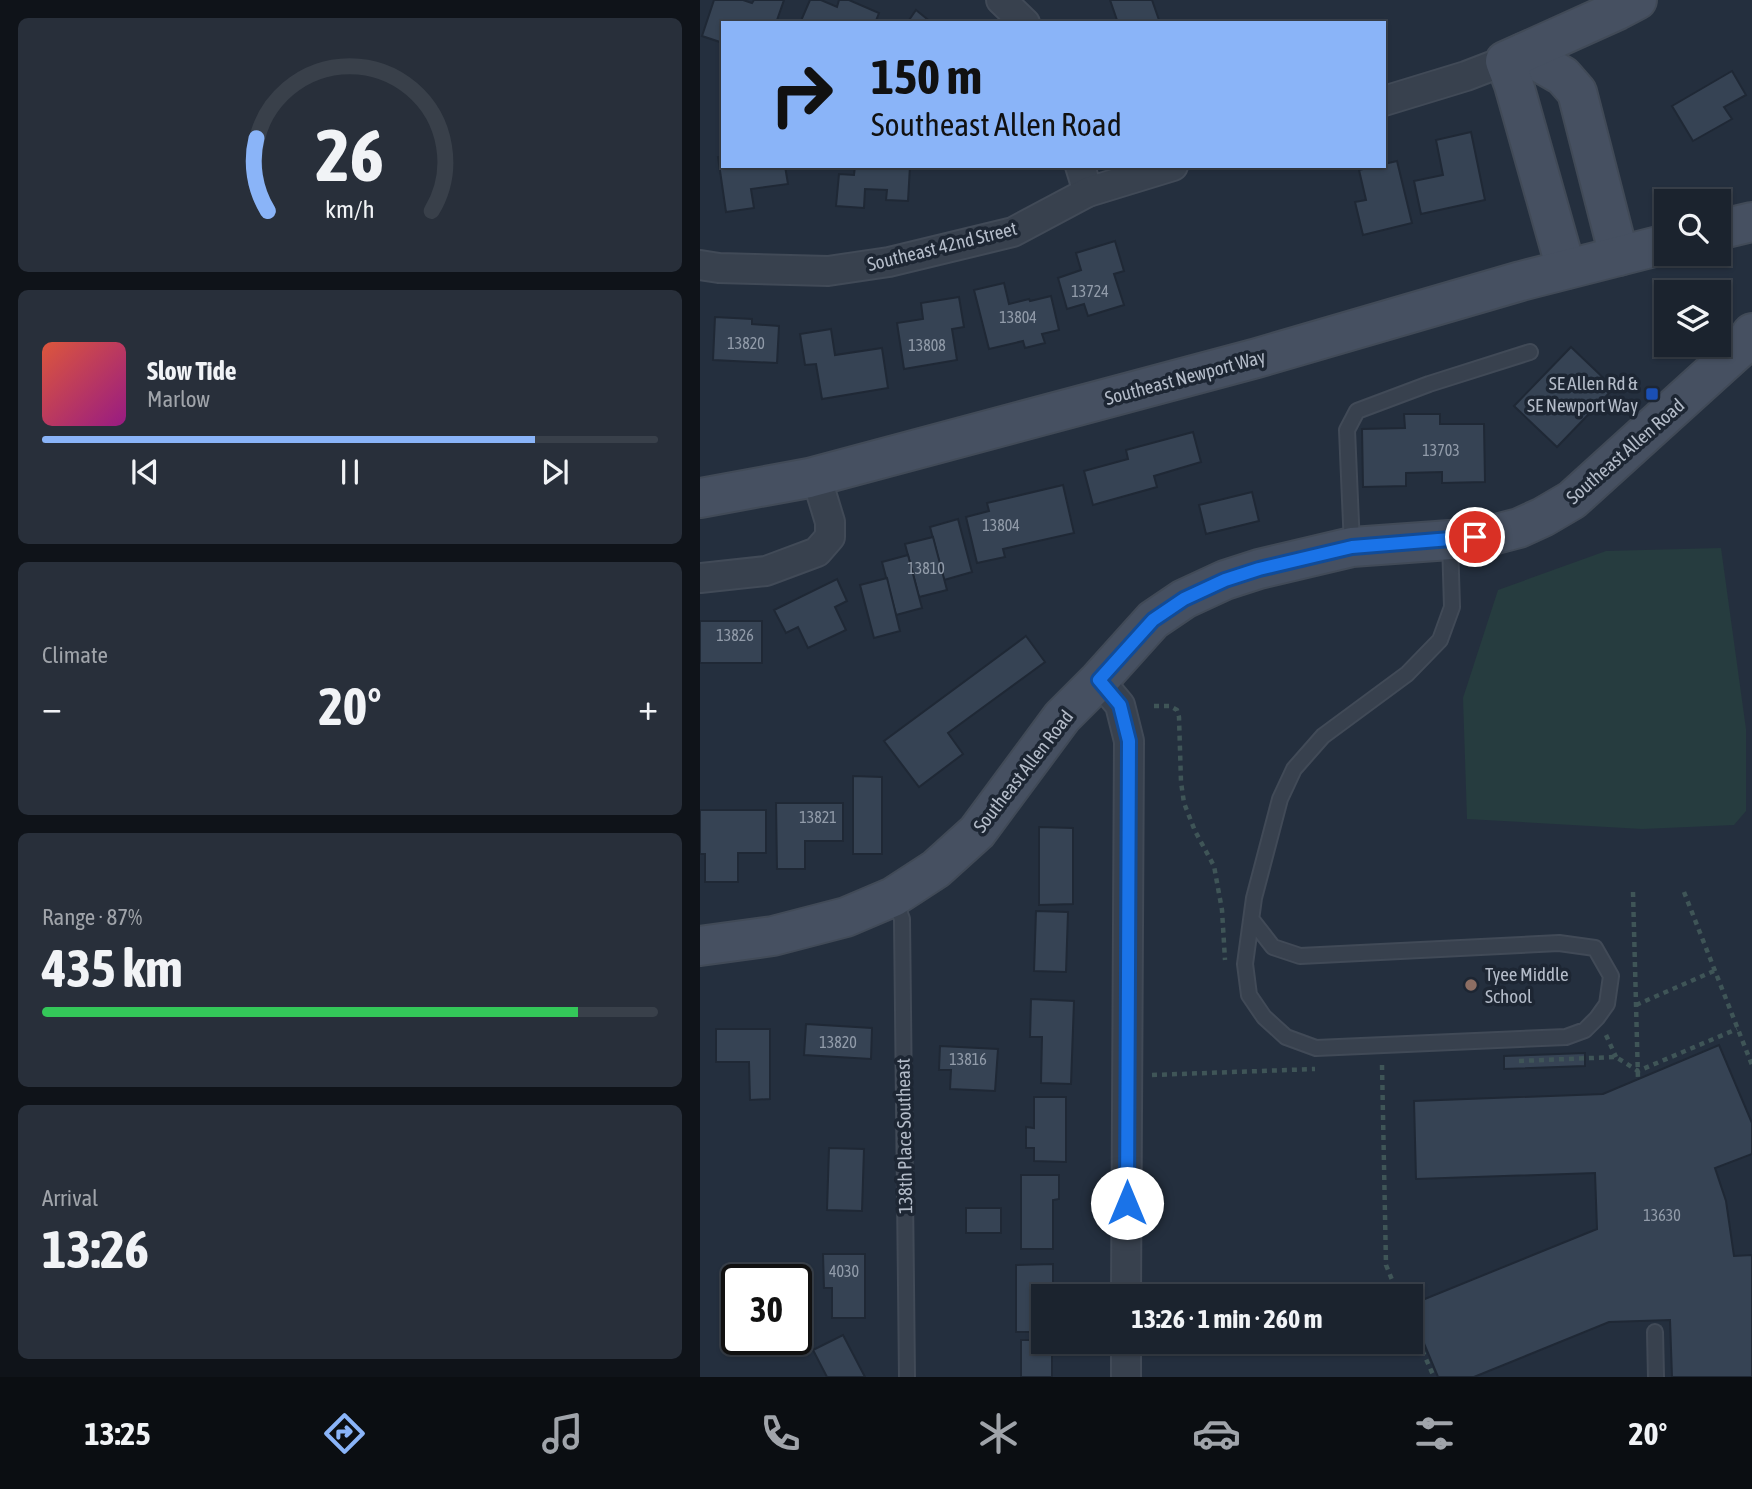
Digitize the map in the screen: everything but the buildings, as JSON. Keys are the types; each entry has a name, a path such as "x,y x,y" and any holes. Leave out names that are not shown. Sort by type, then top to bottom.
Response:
{"street":[{"path":"1000,0 1023,21"},
{"path":"1386,100 1466,76 1514,57 1637,0"},
{"path":"1590,23 1580,64 1577,92 1619,256"},
{"path":"1514,57 1563,76 1577,92"},
{"path":"1514,57 1514,85 1566,269"},
{"name":"Southeast 42nd Street","path":"700,265 719,268 828,271 889,262 1013,232 1084,179 1159,168"},
{"name":"Southeast Newport Way","path":"700,498 816,477 1256,358 1521,281 1654,247"},
{"name":"Southeast Allen Road","path":"700,947 774,936 846,917 893,897 936,869 977,832 1062,716 1153,620 1184,599 1225,580 1259,569 1352,547 1496,534 1543,517 1572,500 1749,344"},
{"path":"700,578 766,571 817,552 830,537 830,522 816,477"},
{"path":"1099,680 1120,705 1129,741 1126,1284"},
{"path":"1126,1354 1126,1377"}],"lane":[{"path":"1352,547 1347,430 1357,411 1429,384 1530,352"},
{"path":"1252,920 1272,947 1300,956 1559,943 1595,948 1611,976 1607,1004 1585,1030 1566,1037 1316,1048 1286,1037 1264,1017 1249,995 1245,964 1254,898 1280,799 1294,769 1323,736 1407,674 1440,640 1452,607 1450,540"},
{"name":"138th Place Southeast","path":"893,897 902,919 907,1377"},
{"path":"1655,1332 1656,1377"}],"path":[{"path":"1154,706 1170,706 1177,710 1179,716 1184,803 1199,840 1214,866 1222,910 1225,969"},
{"path":"1633,892 1638,1079"},
{"path":"1684,892 1752,1065"},
{"path":"1636,1005 1714,971"},
{"path":"1605,1034 1616,1057"},
{"path":"1382,1065 1386,1265 1394,1284"},
{"path":"1168,1075 1318,1068"},
{"path":"1423,1352 1434,1377"}],"green space":[{"path":"1721,548 1746,729 1746,811 1734,825 1642,829 1467,819 1463,698 1498,590 1606,551"}],"place":[{"name":"SE Allen Rd & SE Newport Way","path":"1652,394"},
{"name":"Tyee Middle School","path":"1471,985"}],"route":[{"path":"1127,1203 1129,741 1120,705 1099,680 1153,620 1184,599 1225,580 1352,547 1475,537"}]}
